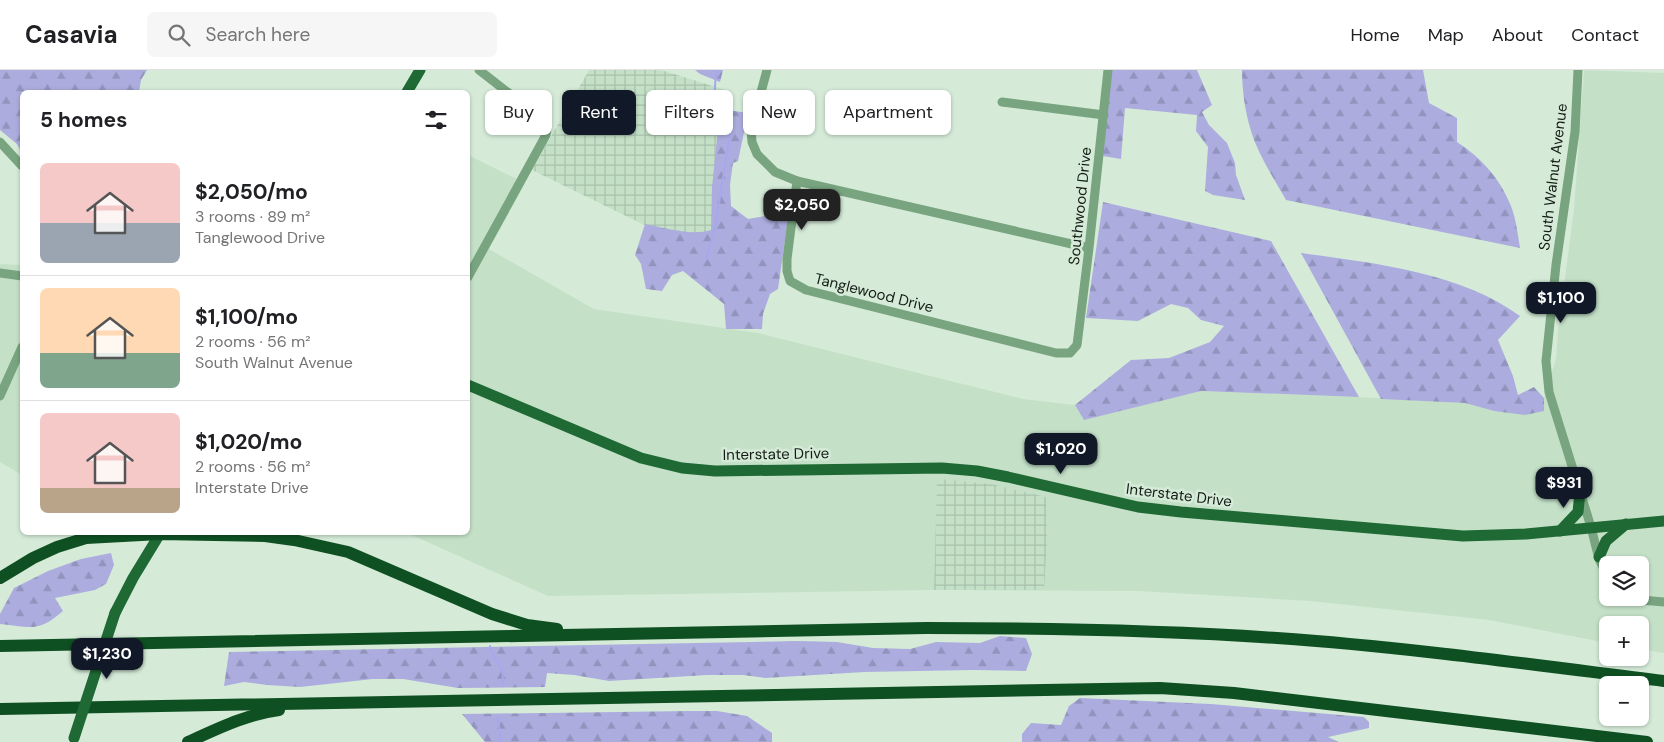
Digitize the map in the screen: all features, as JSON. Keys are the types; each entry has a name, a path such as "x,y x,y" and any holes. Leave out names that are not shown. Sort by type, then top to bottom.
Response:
{"highway":[{"path":"0,578 57,547 86,538 131,535"},
{"path":"243,535 294,540 348,552 492,614 527,625 597,635"},
{"path":"0,646 926,628 1150,631 1278,638 1390,648 1664,681"},
{"path":"0,709 1160,688 1234,693 1647,742"},
{"path":"188,742 235,722 268,712 334,703"}],"main road":[{"path":"408,90 420,70"},
{"name":"Interstate Drive","path":"470,386 640,458 682,468 715,471 942,468 977,471 1008,476 1138,507 1463,536 1495,537 1664,521"},
{"path":"1560,531 1578,512 1580,492"},
{"path":"1599,556 1606,541 1626,524"},
{"path":"74,740 115,613 133,578 160,535"}],"street":[{"path":"470,272 546,134 546,128 542,119 479,70"},
{"path":"767,70 751,129 752,142 757,154 775,172 797,181 1089,248"},
{"name":"Southwood Drive","path":"1077,345 1108,70"},
{"name":"South Walnut Avenue","path":"1578,70 1575,132 1555,273 1546,361 1549,392 1599,557"},
{"path":"1002,102 1104,115"},
{"path":"0,142 20,164"},
{"name":"Tanglewood Drive","path":"797,181 787,271 790,281 798,287 1056,353 1070,353 1077,345"},
{"path":"0,273 20,276"},
{"path":"0,396 20,351"},
{"path":"1649,601 1664,602"}],"shaded area":[{"path":"589,70 661,70 726,90 646,90 646,135 728,135 725,241 679,242 532,170 562,117 562,135 636,135 636,90 578,90"},
{"path":"1584,70 1664,73 1664,653 1649,650 1649,616 1599,616 1599,641 1489,620 1310,601 1138,591 934,590 548,596 411,535 470,535 470,156 525,183 489,249 594,309 758,333 1023,399 1075,405 1084,419 1201,391 1465,403 1494,411 1544,411 1544,398 1556,359 1574,209"},
{"path":"0,264 20,265 20,474 0,462"},
{"path":"937,480 991,484 1046,497 1047,540 1044,590 934,590"}],"green space":[{"path":"0,70 147,70 141,80 139,90 20,90 20,149 17,144 0,130"},
{"path":"695,70 723,70 720,82"},
{"path":"1111,70 1197,70 1212,105 1202,112 1209,125 1227,143 1235,163 1236,175 1245,200 1213,195 1205,191 1208,147 1196,131 1197,115 1125,108 1121,159 1103,156"},
{"path":"1242,70 1423,70 1429,103 1457,118 1457,142 1482,162 1496,178 1507,196 1517,227 1520,248 1286,200 1254,140 1244,101"},
{"path":"733,111 743,112 743,135 738,161 733,163 730,185 731,206 748,219 789,212 778,289 770,294 763,314 762,329 726,329 724,304 683,271 672,275 662,291 646,289 641,264 635,255 645,224 687,232 711,230 712,187 717,135 733,135"},
{"path":"1103,202 1271,241 1359,397 1201,391 1084,420 1075,405 1131,360 1169,358 1210,342 1224,326 1201,320 1188,308 1171,304 1138,321 1086,318"},
{"path":"1301,253 1386,266 1443,279 1496,301 1520,316 1498,340 1513,376 1518,395 1534,387 1544,398 1544,411 1525,415 1494,411 1465,403 1381,399"},
{"path":"111,553 114,565 106,584 95,590 55,598 63,611 47,623 34,627 0,624 0,614 14,588 48,571 81,559"},
{"path":"1000,636 1026,638 1032,654 1026,671 864,672 765,678 743,675 707,675 609,681 547,673 545,687 458,688 403,679 373,679 300,687 244,682 224,686 229,652 799,641 837,642 873,648 910,649 936,642 980,643"},
{"path":"1080,698 1211,704 1364,717 1369,722 1369,728 1328,737 1339,742 1022,742 1022,734 1031,723 1061,725 1069,706"},
{"path":"717,711 747,716 772,733 772,742 485,742 462,714"}],"waterway":[{"path":"706,260 716,223 732,120 716,98 717,70"},
{"path":"490,646 503,674 502,686"},
{"path":"498,718 501,742"}]}
